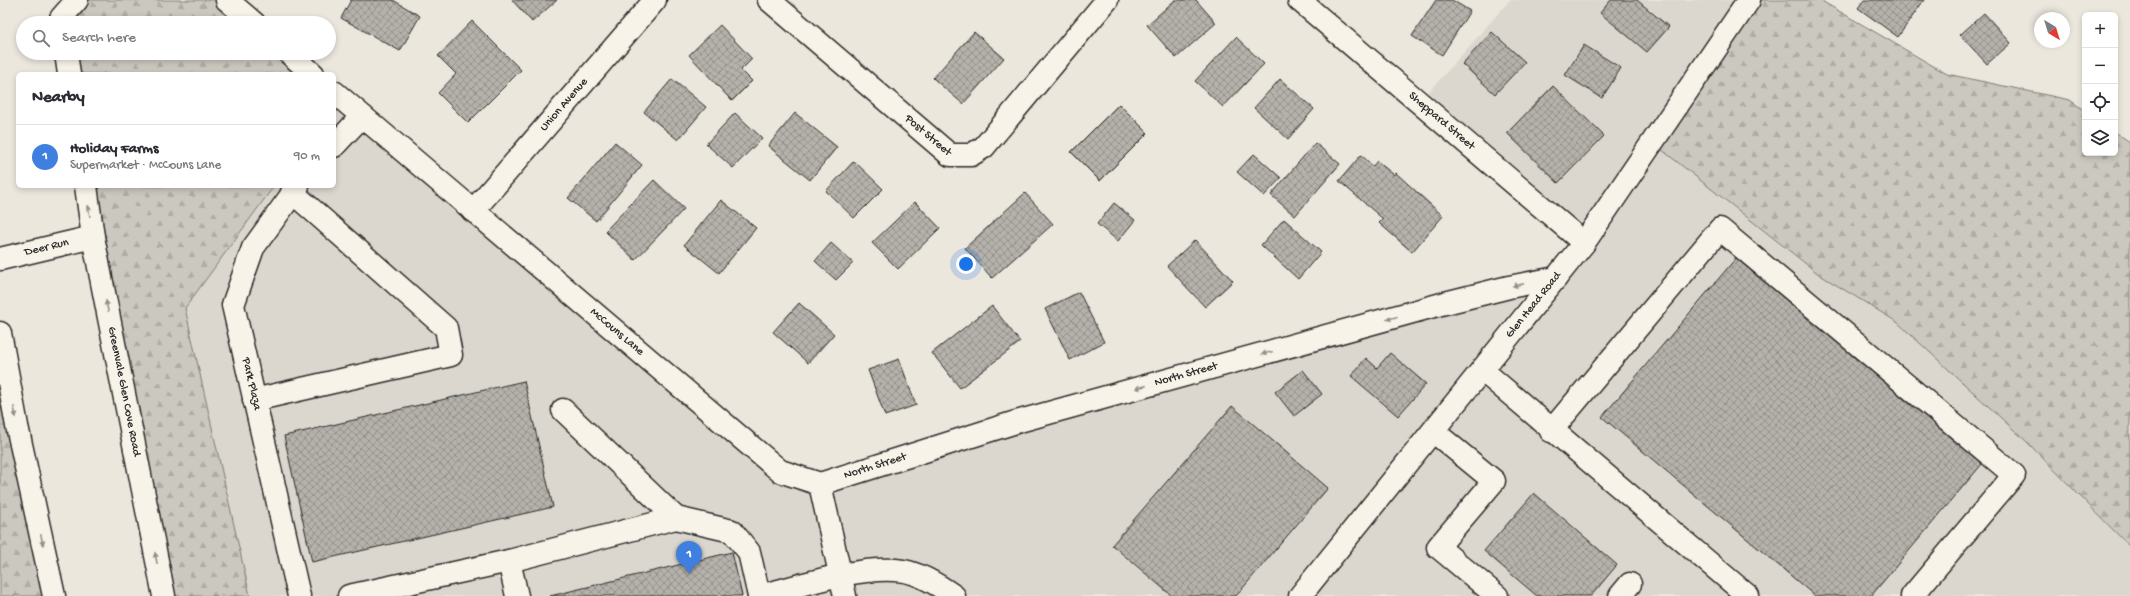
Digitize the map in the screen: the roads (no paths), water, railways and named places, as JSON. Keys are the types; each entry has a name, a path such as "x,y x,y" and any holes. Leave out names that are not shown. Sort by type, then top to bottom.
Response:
{"street":[{"path":"61,14 77,0"},
{"path":"227,0 246,16"},
{"name":"Union Avenue","path":"473,211 655,0"},
{"name":"Post Street","path":"769,0 950,155 971,155 984,147 1107,0"},
{"name":"Sheppard Street","path":"1299,0 1584,243"},
{"name":"Glen Head Road","path":"1300,596 1584,243 1749,0"},
{"path":"67,60 69,72"},
{"path":"297,60 311,72"},
{"name":"McCouns Lane","path":"336,94 780,471 820,484"},
{"path":"336,144 362,116"},
{"name":"Greenvale Glen Cove Road","path":"86,188 93,237 164,596"},
{"path":"254,400 451,355 446,328 295,189"},
{"name":"Park Plaza","path":"295,189 253,248 233,305 299,596"},
{"path":"1551,430 1720,229 2014,475 1912,596"},
{"name":"Deer Run","path":"0,259 93,237"},
{"name":"North Street","path":"820,484 1039,416 1445,303 1509,287 1556,278"},
{"path":"0,333 54,596"},
{"path":"1482,370 1748,596"},
{"path":"563,410 676,518"},
{"path":"1433,431 1494,481 1438,547 1497,596"},
{"path":"820,484 842,586"},
{"path":"349,596 509,561 676,518 732,531 749,552 759,596 842,586 882,570 905,571 927,580 954,596"},
{"path":"509,561 517,596"}],"place":[{"name":"Holiday Farms","path":"689,574"}]}
